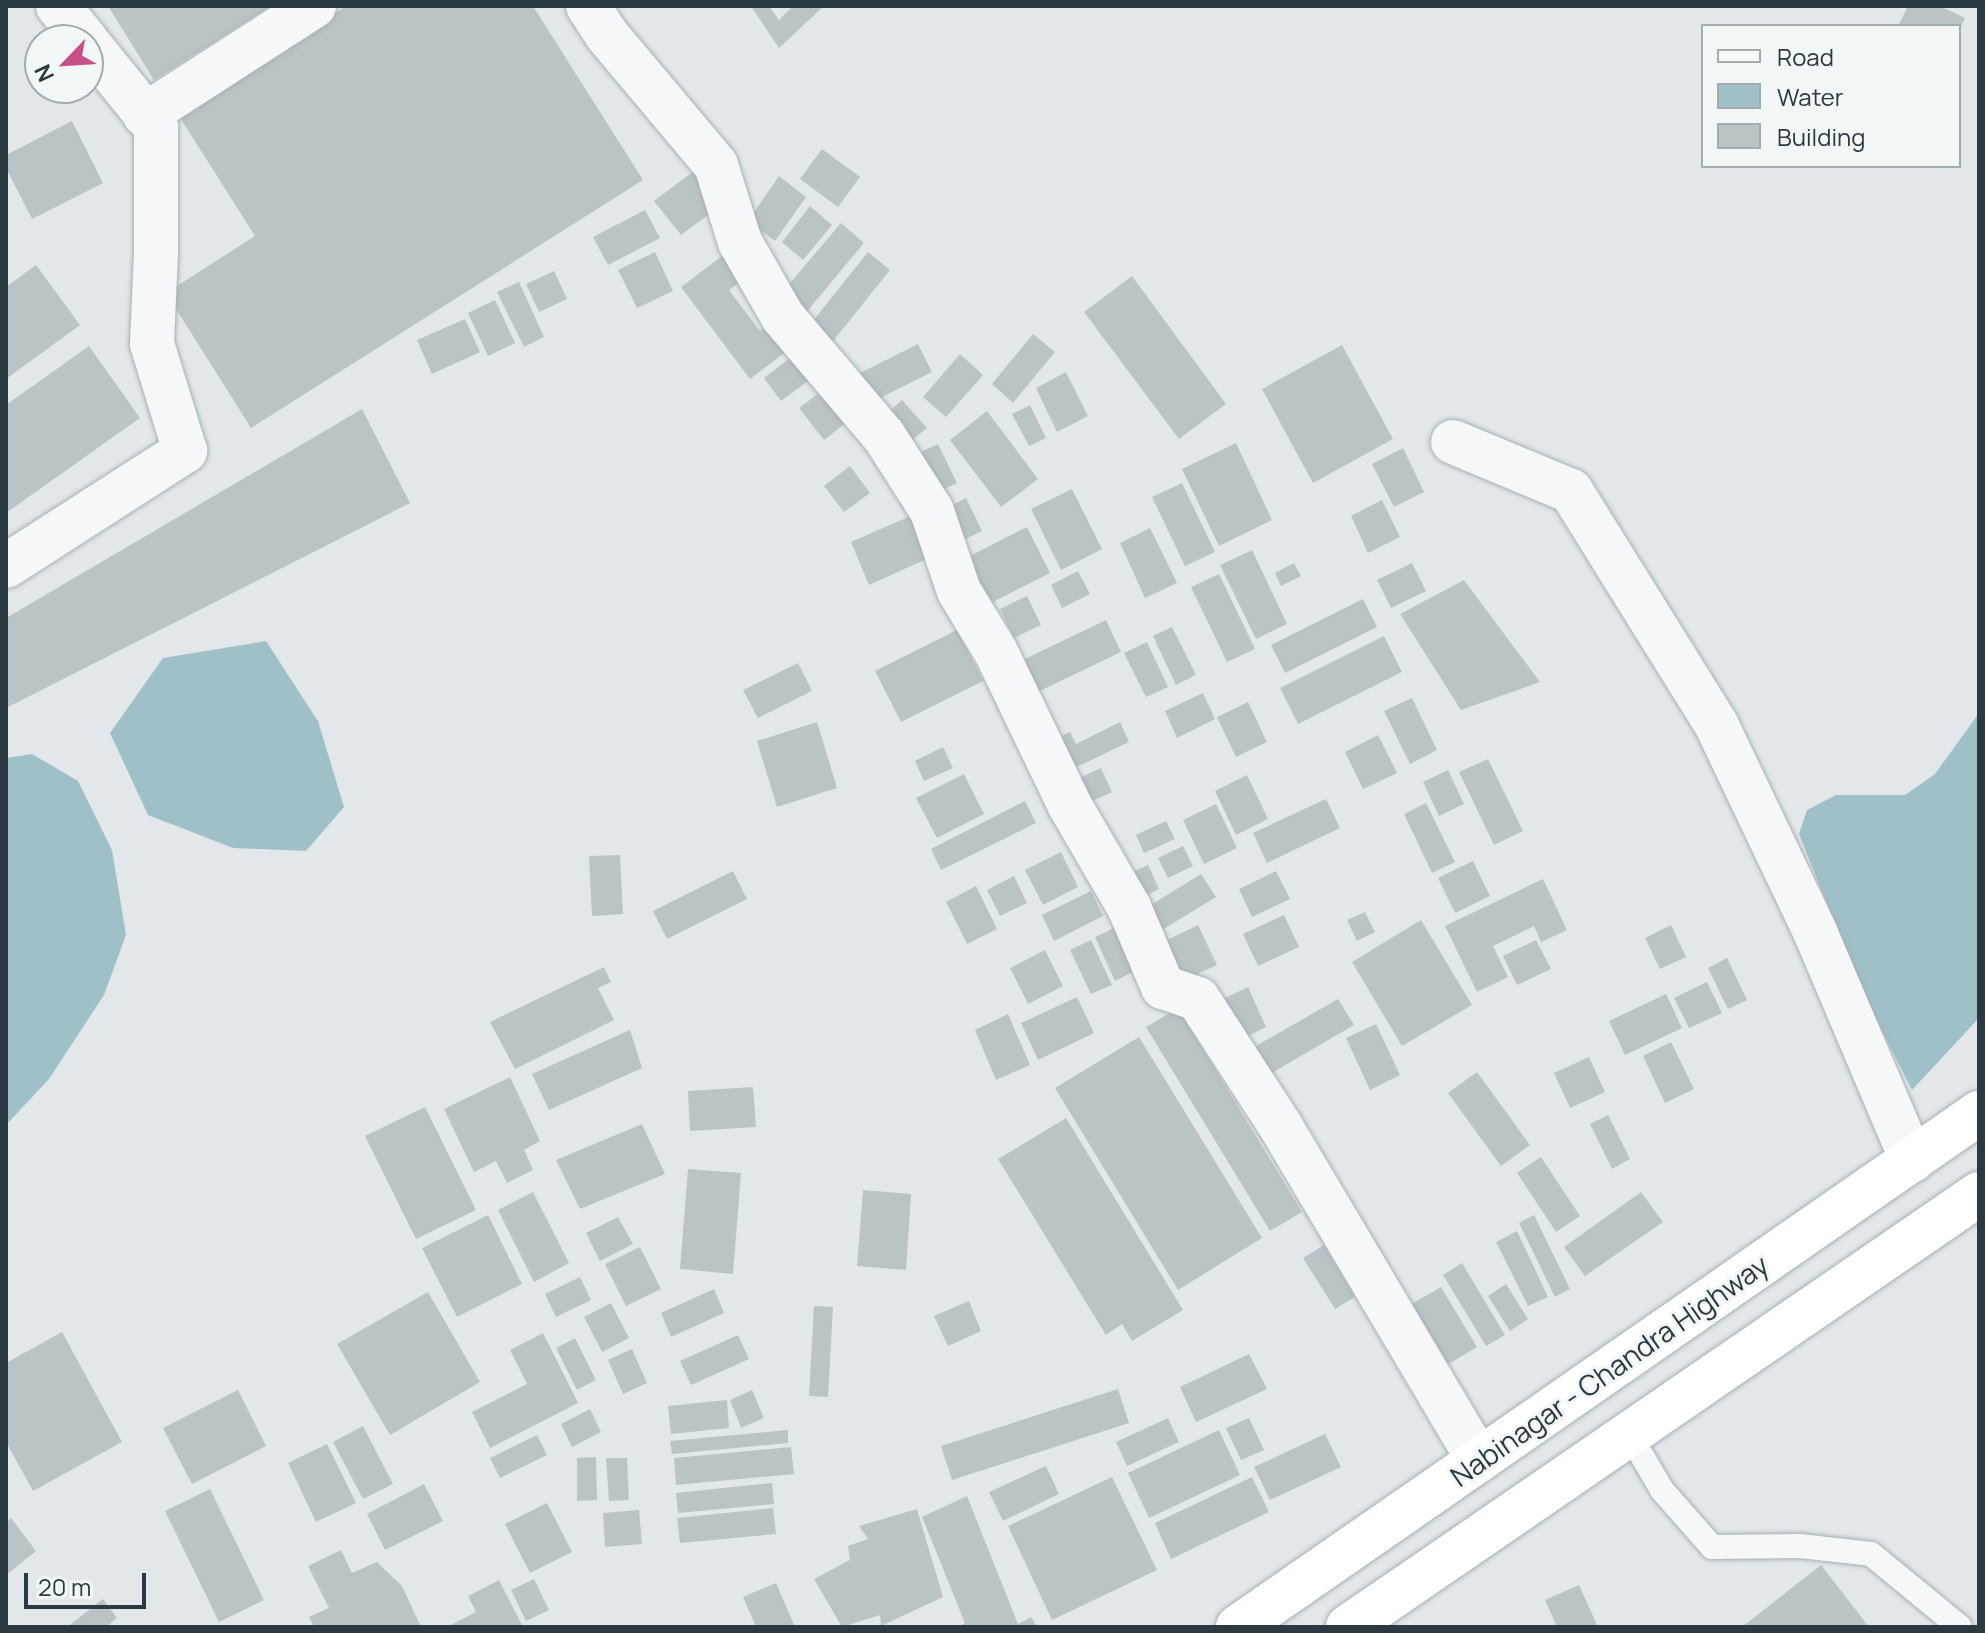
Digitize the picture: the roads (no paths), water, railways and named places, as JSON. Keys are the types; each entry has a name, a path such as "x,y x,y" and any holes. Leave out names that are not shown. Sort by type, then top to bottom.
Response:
{"highway":[{"name":"Nabinagar - Chandra Highway","path":"1238,1627 1979,1113"},
{"path":"1348,1627 1979,1194"}],"street":[{"path":"58,6 73,24"},
{"path":"145,115 314,6"},
{"path":"588,6 606,34 716,165 740,242 783,317 884,436 932,511 959,591 996,652 1069,804 1129,907 1163,987 1198,999 1281,1127 1479,1460"},
{"path":"6,566 185,451 152,344 156,127 104,63"},
{"path":"1453,442 1571,491 1717,726 1816,934 1912,1160"}],"lane":[{"path":"1628,1432 1662,1490 1712,1547 1800,1546 1871,1554 1960,1627"}],"water":[{"path":"266,641 318,721 344,807 306,851 233,848 148,815 110,733 163,658"},
{"path":"1979,713 1979,1018 1912,1090 1862,991 1799,834 1807,810 1836,795 1905,795 1935,774"},
{"path":"32,754 78,781 112,850 126,935 104,995 49,1079 6,1125 6,758"}]}
